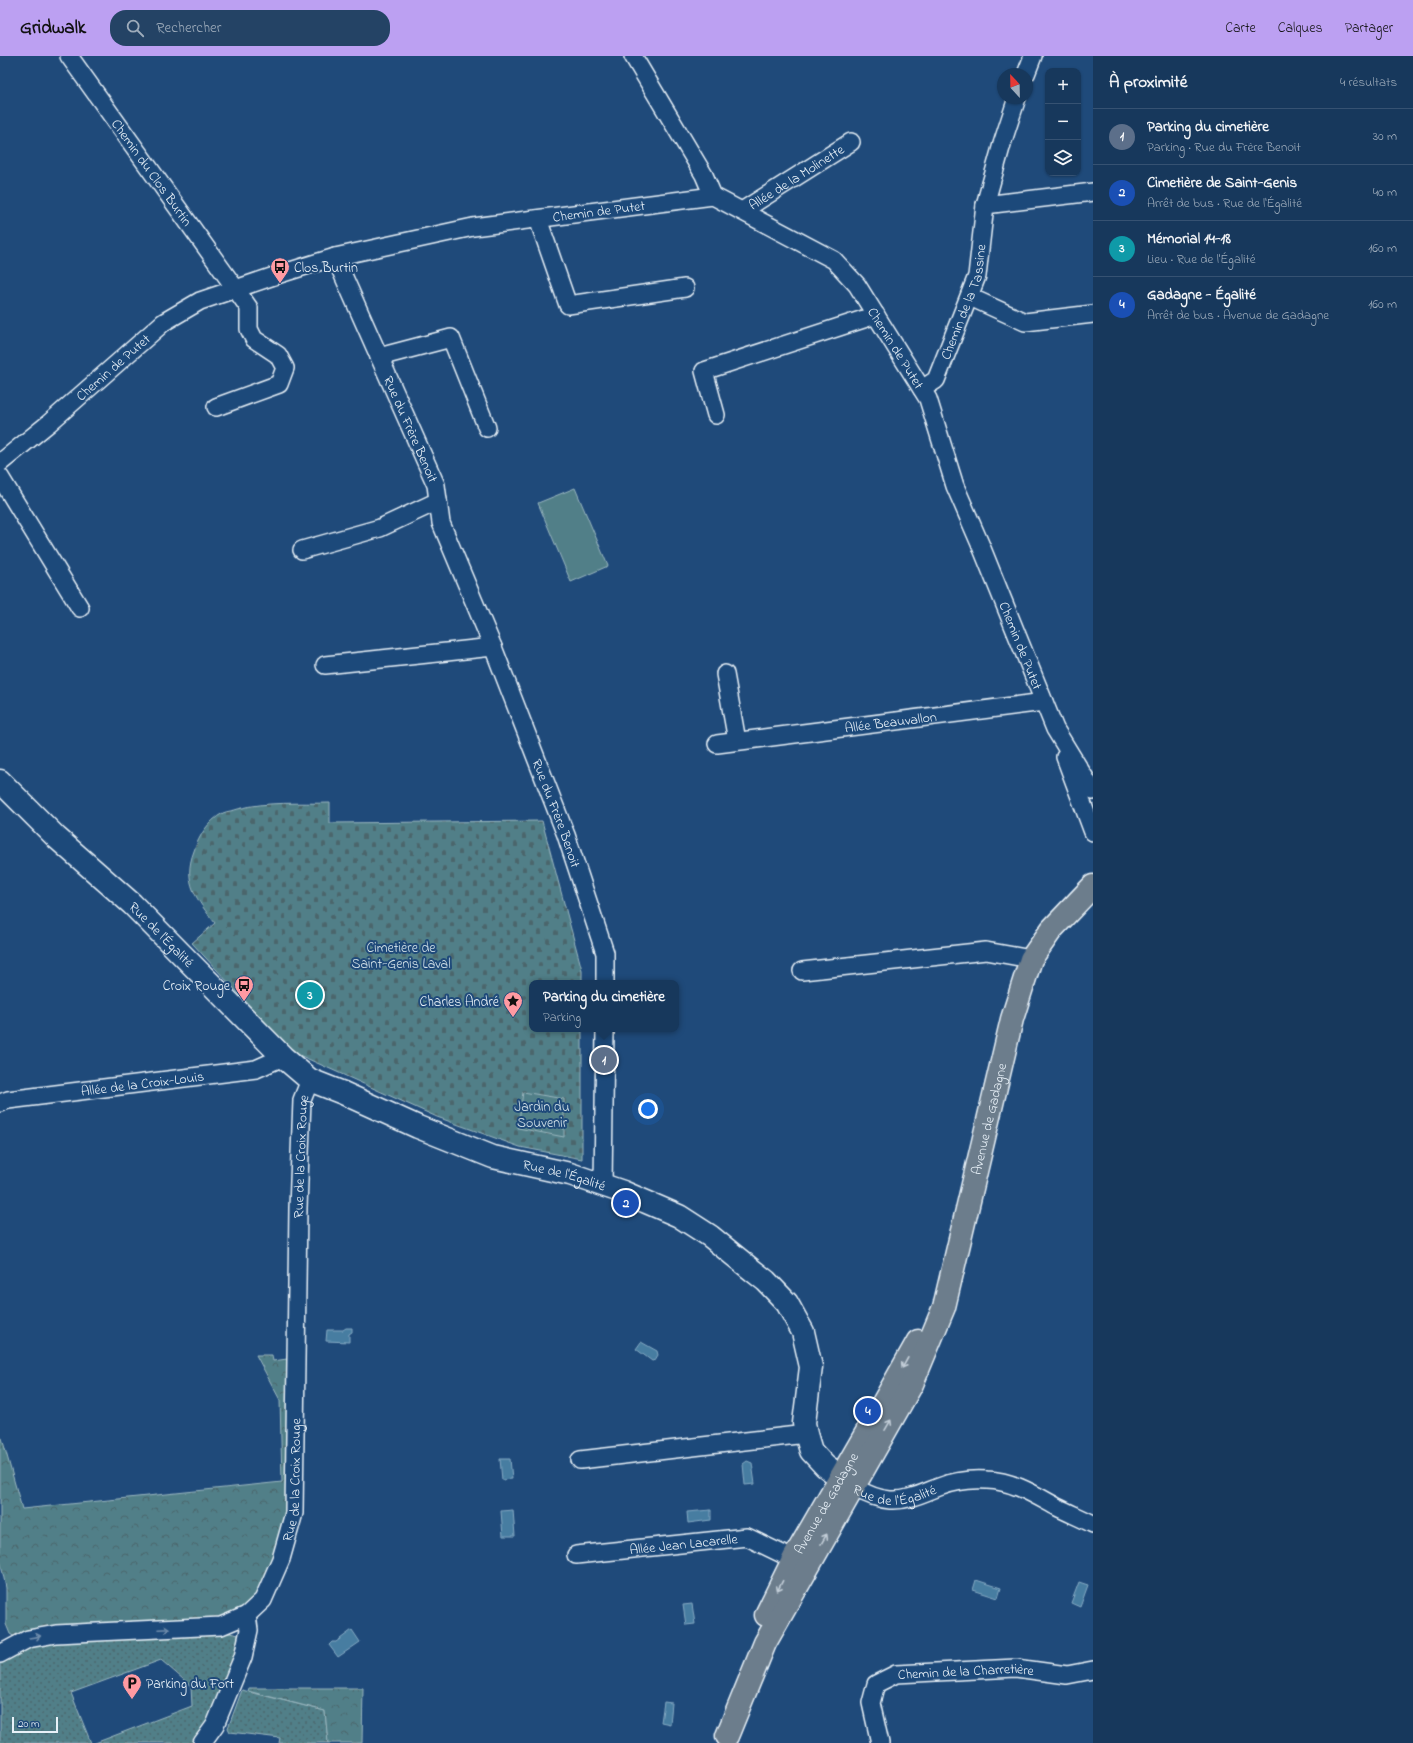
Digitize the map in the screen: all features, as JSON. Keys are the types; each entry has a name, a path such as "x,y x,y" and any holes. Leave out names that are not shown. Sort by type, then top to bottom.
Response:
{"main road":[{"name":"Avenue de Gadagne","path":"727,1740 735,1691 768,1610 801,1563 847,1483 950,1279 960,1243 1012,1019 1031,959 1052,929 1093,886"}],"street":[{"name":"Chemin du Clos Burtin","path":"69,56 236,288"},
{"path":"633,56 704,175 713,196"},
{"path":"1028,68 1033,56"},
{"name":"Chemin de la Tassine","path":"922,389 936,380 977,276 985,205 1015,104"},
{"name":"Allée de la Molinette","path":"742,211 851,142"},
{"path":"985,205 1093,192"},
{"name":"Chemin de Putet","path":"0,463 48,424 164,322 200,301 236,288 335,257 473,228 538,218 713,196 834,260 857,285 928,399 955,486 1058,735 1072,778 1093,832"},
{"name":"Chemin de Putet","path":"538,218 568,305 685,288"},
{"name":"Rue du Frère Benoit","path":"335,257 436,485 441,523 493,647 566,835 605,953 605,980"},
{"path":"216,407 279,384 285,368 278,356 254,339 250,329 248,308 236,288"},
{"path":"970,297 1025,322 1093,314"},
{"path":"716,415 704,371 876,315"},
{"name":"Rue du Frère Benoit","path":"379,357 451,338 487,428"},
{"path":"0,477 80,608"},
{"name":"Rue du Frère Benoit","path":"302,550 380,528 438,501"},
{"path":"325,665 493,647"},
{"path":"724,674 737,741"},
{"name":"Allée Beauvallon","path":"717,744 1044,702"},
{"name":"Chemin de Putet","path":"1058,735 1093,791"},
{"name":"Rue de l'Égalité","path":"0,781 57,838 132,904 282,1057 310,1080 343,1093 418,1127 493,1157 570,1174 603,1185 679,1216 710,1236 766,1281 787,1303 803,1332 811,1367 805,1412 806,1434 814,1455 847,1483 881,1499 900,1500 911,1498 939,1487 960,1481 995,1480 1030,1491 1072,1515 1093,1524"},
{"path":"802,971 986,951 1031,959"},
{"path":"603,1185 605,1032"},
{"name":"Allée de la Croix-Louis","path":"0,1103 8,1100 256,1069 282,1057"},
{"name":"Rue de la Croix Rouge","path":"0,1654 28,1639 56,1634 221,1626 247,1615 262,1600 266,1593 281,1559 294,1513 298,1208 302,1100 310,1080"},
{"path":"580,1460 806,1434"},
{"name":"Allée Jean Lacarelle","path":"576,1555 747,1538 801,1563"},
{"path":"202,1743 215,1726 243,1657 249,1630 247,1615"},
{"name":"Chemin de la Charretière","path":"880,1743 871,1703 876,1684 896,1674 1016,1668 1067,1675 1093,1670"}],"green space":[{"path":"575,488 608,566 571,582 538,503"},
{"name":"Cimetière de Saint-Genis Laval","path":"284,803 330,803 330,823 542,821 582,970 582,980 529,980 529,1032 582,1032 582,1159 520,1147 437,1117 297,1054 276,1034 192,943 215,923 202,906 193,890 190,872 194,851 205,829 213,820 225,812 249,806"},
{"name":"Jardin du Souvenir","path":"523,1092 564,1099 564,1137 518,1128"},
{"path":"256,1355 272,1355 273,1361 287,1359 289,1502 278,1553 257,1593 242,1608 222,1619 15,1637 10,1634 6,1624 6,1588 0,1559 0,1438 2,1438 22,1509 282,1482 280,1400"},
{"path":"229,1633 239,1635 242,1638 202,1743 95,1743 192,1706 191,1686 161,1660 71,1693 91,1743 0,1743 0,1664 16,1653 33,1646 53,1641 73,1639 153,1638"},
{"path":"249,1688 363,1688 362,1743 328,1743 325,1711 248,1691"},
{"path":"242,1690 325,1711 328,1743 279,1743 280,1738 230,1732 228,1728"}],"water":[{"path":"346,1328 352,1328 352,1332 349,1334 349,1342 326,1341 327,1330 343,1330"},
{"path":"641,1342 657,1351 658,1355 655,1360 652,1361 636,1349"},
{"path":"500,1459 510,1459 512,1479 502,1480"},
{"path":"747,1461 752,1463 755,1484 745,1485 743,1464"},
{"path":"513,1510 515,1536 503,1536 501,1511"},
{"path":"711,1510 711,1520 688,1523 687,1512"},
{"path":"976,1580 1001,1588 998,1598 973,1590"},
{"path":"1079,1582 1088,1585 1080,1607 1071,1603"},
{"path":"692,1604 695,1624 686,1625 683,1605"},
{"path":"352,1630 360,1642 338,1657 329,1645 332,1642 336,1642"},
{"path":"664,1702 672,1703 670,1724 661,1722"}],"place":[{"name":"Clos Burtin","path":"280,284"},
{"name":"Mémorial 14-18","path":"310,995"},
{"name":"Croix Rouge","path":"244,1002"},
{"name":"Charles André","path":"513,1018"},
{"name":"Parking du cimetière","path":"604,1060"},
{"name":"Cimetière de Saint-Genis","path":"626,1203"},
{"name":"Gadagne - Égalité","path":"868,1411"},
{"name":"Parking du Fort","path":"132,1700"}]}
